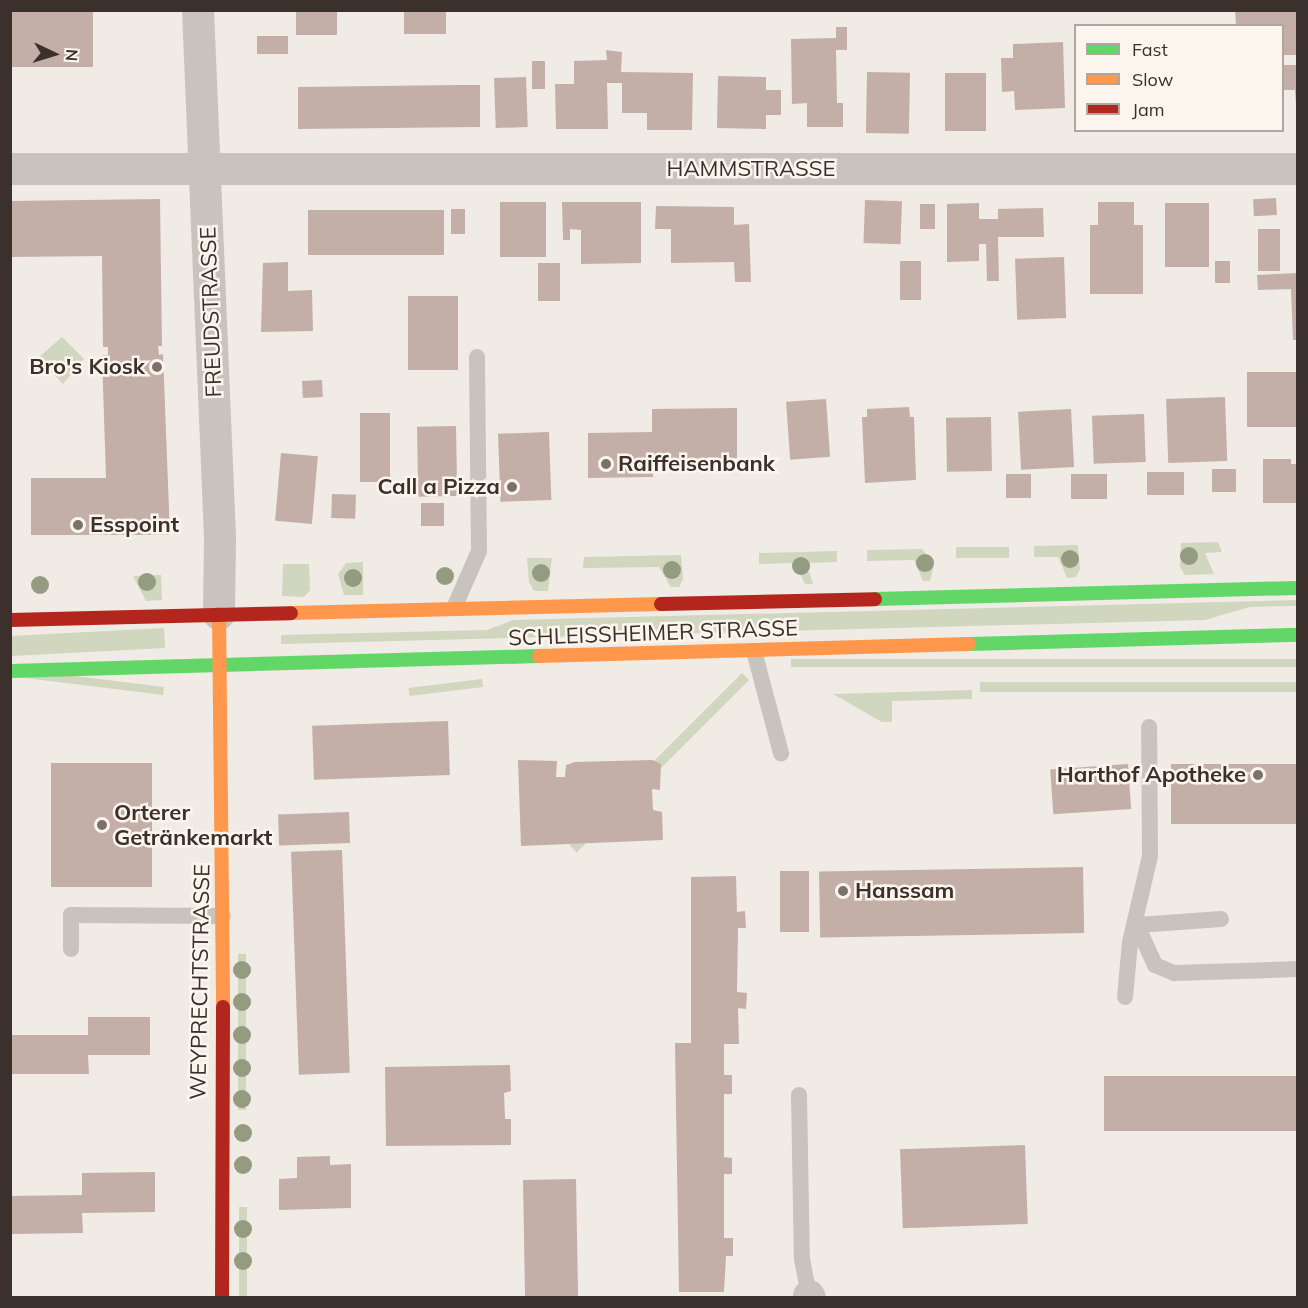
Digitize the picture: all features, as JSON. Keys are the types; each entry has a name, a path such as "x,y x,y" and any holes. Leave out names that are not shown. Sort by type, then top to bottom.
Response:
{"main road":[{"name":"SCHLEISSHEIMER STRASSE","path":"10,620 1298,588"},
{"name":"WEYPRECHTSTRASSE","path":"219,614 223,916 222,1298"},
{"name":"SCHLEISSHEIMER STRASSE","path":"10,671 753,651 1293,633"}],"street":[{"name":"FREUDSTRASSE","path":"198,10 220,526 219,614"},
{"name":"HAMMSTRASSE","path":"10,169 1298,169"}],"lane":[{"path":"454,608 479,551 477,357"},
{"path":"753,651 781,753"},
{"path":"1125,997 1130,942 1137,925 1150,856 1149,728"},
{"path":"71,949 71,915 223,916"},
{"path":"1137,925 1221,919"},
{"path":"1137,925 1155,965 1174,973 1298,969"},
{"path":"799,1095 802,1259 810,1297"}],"green space":[{"path":"62,337 84,359 63,384 38,358"},
{"path":"1218,542 1222,552 1205,553 1214,574 1185,575 1180,567 1181,543"},
{"path":"1078,545 1080,569 1076,577 1067,578 1058,557 1034,557 1034,546"},
{"path":"956,547 1009,547 1009,558 956,558"},
{"path":"922,549 934,564 930,581 923,581 914,560 867,561 867,550"},
{"path":"837,551 837,562 806,563 813,584 805,584 795,563 759,564 759,553"},
{"path":"681,555 683,579 679,587 671,587 659,567 583,568 584,557"},
{"path":"527,558 552,558 548,591 534,591 529,582"},
{"path":"363,562 363,595 344,595 338,574 346,563"},
{"path":"283,564 309,564 310,590 304,597 282,596"},
{"path":"161,575 162,600 146,601 133,576"},
{"path":"1298,600 1297,606 1250,607 1205,620 281,644 281,635 487,630 513,620"},
{"path":"164,628 165,648 11,656 10,636"},
{"path":"791,659 1297,659 1297,667 791,667"},
{"path":"12,668 164,687 163,695 11,676"},
{"path":"742,673 749,680 577,853 569,846"},
{"path":"482,679 483,687 410,696 409,688"},
{"path":"980,682 1297,682 1297,692 980,692"},
{"path":"972,690 972,699 892,701 892,722 882,722 833,694"},
{"path":"238,954 246,954 246,1110 238,1110"},
{"path":"239,1207 247,1207 247,1297 239,1297"}],"building":[{"path":"10,10 93,10 93,67 10,67"},
{"path":"296,10 337,10 337,35 296,35"},
{"path":"404,10 446,10 446,34 404,34"},
{"path":"1235,10 1298,10 1298,55 1284,55 1284,24 1236,24"},
{"path":"836,27 847,27 847,50 836,50 837,103 843,103 843,127 807,127 807,103 792,104 791,39 836,38"},
{"path":"257,36 288,36 288,54 257,54"},
{"path":"1063,42 1065,108 1015,110 1014,91 1002,92 1001,58 1013,58 1013,44"},
{"path":"606,50 622,52 621,72 693,73 692,130 647,130 647,113 622,113 622,83 607,83 608,129 556,129 555,84 574,84 574,61 607,60"},
{"path":"532,61 545,61 545,89 532,89"},
{"path":"1284,65 1298,65 1298,131 1295,90 1284,90"},
{"path":"867,72 910,73 909,134 866,133"},
{"path":"945,73 986,73 986,131 945,131"},
{"path":"718,76 766,77 766,90 781,90 781,115 766,115 766,129 717,128"},
{"path":"526,77 528,127 496,128 494,78"},
{"path":"480,85 480,127 298,129 298,87"},
{"path":"1276,198 1277,215 1254,216 1253,199"},
{"path":"160,199 162,346 158,346 159,355 163,354 170,535 31,535 31,478 106,478 102,355 108,355 108,347 103,347 102,256 10,257 10,201"},
{"path":"865,200 902,201 900,244 863,243"},
{"path":"500,202 546,202 546,257 500,257"},
{"path":"562,202 641,202 641,263 581,264 581,230 570,229 570,240 563,240"},
{"path":"1098,202 1134,202 1134,225 1143,225 1143,294 1090,294 1090,225 1098,225"},
{"path":"979,203 979,219 998,219 998,209 1043,208 1044,237 998,237 999,281 987,281 986,244 979,244 979,261 947,262 947,204"},
{"path":"1165,203 1209,203 1209,267 1165,267"},
{"path":"920,204 935,204 935,229 920,229"},
{"path":"656,206 734,207 734,225 749,224 751,282 735,282 734,262 671,263 671,229 655,229"},
{"path":"451,209 465,209 465,234 451,234"},
{"path":"308,210 444,210 444,255 308,255"},
{"path":"1258,229 1280,229 1280,271 1258,271"},
{"path":"1064,257 1066,318 1017,320 1015,259"},
{"path":"900,261 921,261 921,300 900,300"},
{"path":"1215,261 1230,261 1230,283 1215,283"},
{"path":"288,262 288,291 312,290 313,331 261,332 263,263"},
{"path":"538,263 560,263 560,301 538,301"},
{"path":"1298,273 1298,340 1293,340 1291,289 1258,290 1257,275"},
{"path":"408,296 458,296 458,370 408,370"},
{"path":"1247,372 1298,372 1298,427 1247,427"},
{"path":"322,380 323,397 303,398 302,381"},
{"path":"1225,397 1227,461 1168,463 1166,399"},
{"path":"826,399 830,457 790,460 786,402"},
{"path":"909,407 910,417 914,417 916,480 865,483 862,417 867,417 867,409"},
{"path":"737,408 737,458 653,459 653,477 588,478 588,433 652,432 652,409"},
{"path":"1071,409 1074,467 1021,470 1018,412"},
{"path":"360,413 390,413 390,482 360,482"},
{"path":"1144,414 1146,462 1094,464 1092,416"},
{"path":"991,417 992,471 947,472 946,418"},
{"path":"456,426 457,496 418,497 417,427"},
{"path":"549,432 551,500 500,502 498,434"},
{"path":"281,453 318,456 312,524 275,521"},
{"path":"1263,459 1291,459 1291,464 1298,464 1298,503 1263,503"},
{"path":"1212,469 1236,469 1236,492 1212,492"},
{"path":"1147,472 1184,472 1184,495 1147,495"},
{"path":"1006,474 1031,474 1031,498 1006,498"},
{"path":"1071,474 1107,474 1107,499 1071,499"},
{"path":"332,494 356,495 355,519 331,518"},
{"path":"421,503 444,503 444,526 421,526"},
{"path":"448,721 450,775 314,780 312,726"},
{"path":"518,760 557,761 556,777 565,777 566,765 575,762 652,760 661,764 660,790 652,789 653,810 662,812 663,840 521,846"},
{"name":"Orterer Getränkemarkt","path":"51,763 152,763 152,887 51,887"},
{"path":"1128,764 1131,809 1053,814 1050,769"},
{"path":"1171,764 1298,764 1298,824 1171,824"},
{"path":"349,812 350,843 279,845 278,814"},
{"path":"342,850 350,1073 299,1075 291,852"},
{"path":"1083,867 1084,933 820,938 819,872"},
{"path":"780,871 809,871 809,932 780,932"},
{"path":"736,876 737,912 745,911 746,928 738,928 737,992 747,993 746,1009 738,1008 739,1044 724,1044 724,1075 732,1075 732,1094 724,1094 724,1157 732,1158 732,1174 724,1174 724,1238 733,1238 733,1256 726,1256 724,1292 679,1292 675,1043 691,1043 691,877"},
{"path":"88,1017 150,1017 150,1055 88,1055 89,1074 10,1074 10,1035 88,1035"},
{"path":"510,1065 511,1091 504,1093 505,1119 511,1119 511,1145 386,1146 385,1067"},
{"path":"1104,1076 1298,1076 1298,1131 1104,1131"},
{"path":"1025,1145 1028,1224 903,1228 900,1149"},
{"path":"330,1156 330,1165 351,1164 351,1208 279,1210 279,1179 297,1178 297,1157"},
{"path":"155,1172 155,1212 82,1213 83,1233 10,1234 10,1196 82,1195 82,1173"},
{"path":"576,1179 578,1298 525,1298 523,1180"}],"traffic: fast":[{"path":"875,599 1298,588"},
{"path":"969,644 1298,635"},
{"path":"10,671 539,656"}],"traffic: slow":[{"path":"291,613 661,604"},
{"path":"219,614 223,1007"},
{"path":"539,656 969,644"}],"traffic: jam":[{"path":"661,604 875,599"},
{"path":"10,620 291,613"},
{"path":"222,1298 223,1007"}],"place":[{"name":"Bro's Kiosk","path":"157,367"},
{"name":"Raiffeisenbank","path":"606,464"},
{"name":"Call a Pizza","path":"512,487"},
{"name":"Esspoint","path":"78,525"},
{"name":"Harthof Apotheke","path":"1258,775"},
{"name":"Orterer Getränkemarkt","path":"102,825"},
{"name":"Hanssam","path":"843,891"}]}
